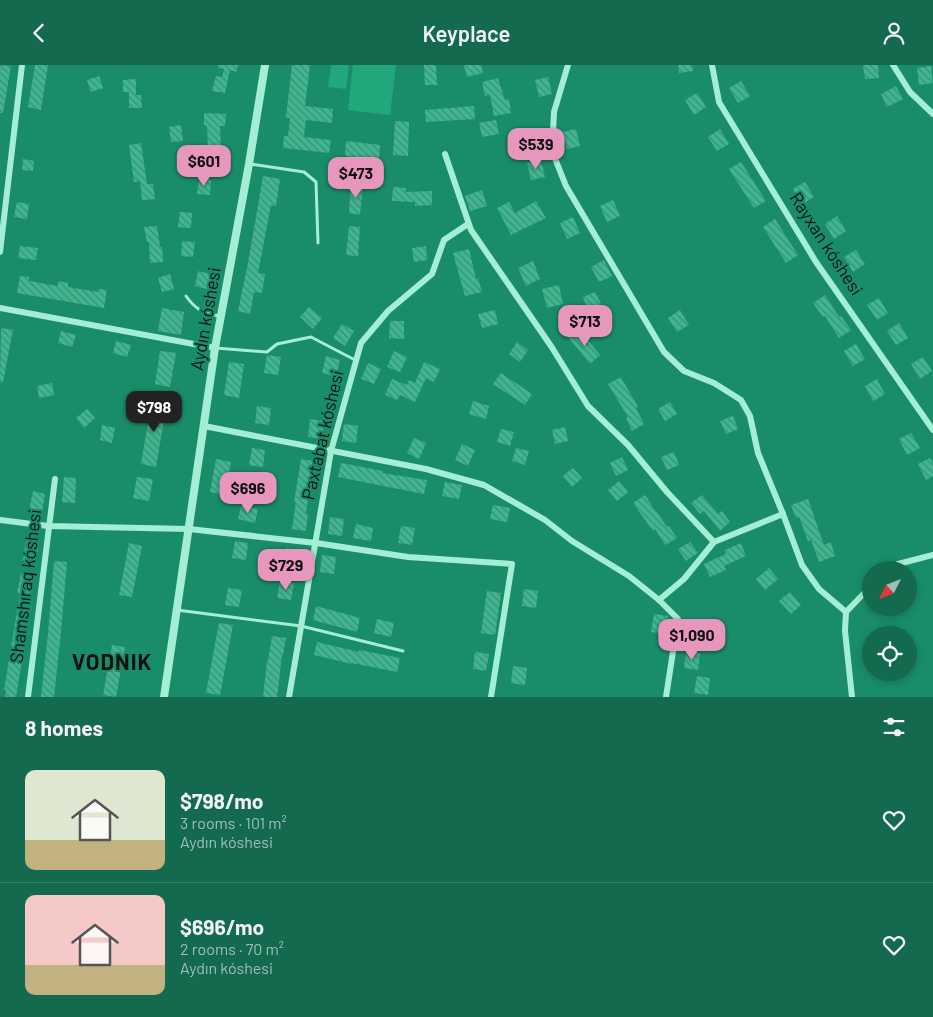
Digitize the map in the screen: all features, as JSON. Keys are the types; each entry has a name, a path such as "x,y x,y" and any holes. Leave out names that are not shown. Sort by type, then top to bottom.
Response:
{"street":[{"path":"0,252 22,65"},
{"name":"Aydın kóshesi","path":"164,697 220,316 249,164 265,65"},
{"path":"570,65 554,112 552,151 566,186 664,352 684,371 714,383 741,400 750,416 758,453 802,565 819,589 846,612"},
{"name":"Rayxan kóshesi","path":"712,65 720,102 816,262 933,430"},
{"path":"893,65 910,92 933,114"},
{"path":"445,154 468,224 551,346 588,406 628,445 667,492 714,542"},
{"name":"Paxtabat kóshesi","path":"289,697 331,451 361,343 388,311 432,275 444,240 468,224"},
{"path":"0,308 215,348"},
{"path":"204,426 426,469 484,485 545,520 572,541 629,576 659,600 678,619 666,697"},
{"name":"Shamshıraq kóshesi","path":"28,697 55,479"},
{"path":"659,600 684,579 714,542 783,514"},
{"path":"0,520 48,526 189,529 316,543 408,557 512,564 491,697"},
{"path":"910,561 933,555"},
{"path":"852,697 845,631 846,612 862,596"}],"lane":[{"path":"249,164 304,172 316,181 318,243"},
{"path":"186,296 194,307 211,315 220,316"},
{"path":"215,348 268,352 277,344 312,337 355,360"},
{"path":"177,610 301,626 403,651"}],"green space":[{"path":"331,65 349,65 346,89 328,87"},
{"path":"353,65 396,65 390,115 348,110"}],"building":[{"path":"0,65 11,66 3,113 0,113"},
{"path":"35,65 48,65 41,110 28,107"},
{"path":"218,65 238,65 236,72 230,70 225,93 212,91 216,76 222,77 224,69 218,68"},
{"path":"292,65 310,65 305,106 333,109 332,123 306,120 304,137 331,140 329,153 283,148 284,136 288,136 290,118 286,117"},
{"path":"424,65 436,65 437,85 425,85"},
{"path":"464,65 481,65 483,73 467,77"},
{"path":"678,65 692,65 693,71 679,73"},
{"path":"863,65 878,65 879,78 865,79"},
{"path":"931,66 933,83 919,85 917,68"},
{"path":"99,76 103,88 91,92 87,80"},
{"path":"548,77 552,94 539,97 535,80"},
{"path":"498,78 505,100 509,99 511,113 494,116 490,95 485,96 482,82"},
{"path":"136,79 136,95 141,95 142,108 129,108 129,92 123,92 123,80"},
{"path":"741,81 750,96 738,103 729,88"},
{"path":"896,86 903,99 887,107 881,94"},
{"path":"697,93 706,107 694,115 685,100"},
{"path":"474,106 475,119 426,122 425,110"},
{"path":"204,113 226,114 225,126 220,126 221,148 208,149 207,126 204,125"},
{"path":"496,120 499,134 482,137 479,123"},
{"path":"395,121 409,122 408,156 393,155"},
{"path":"181,125 183,141 171,142 169,127"},
{"path":"576,129 580,146 567,149 563,132"},
{"path":"720,129 729,144 717,151 708,137"},
{"path":"346,141 380,145 379,160 345,156"},
{"path":"141,143 147,184 153,184 155,199 142,200 140,181 134,182 129,145"},
{"path":"23,159 34,161 33,171 22,170"},
{"path":"541,160 545,177 531,180 527,163"},
{"path":"741,162 766,201 754,208 729,169"},
{"path":"263,176 280,179 276,206 271,205 258,273 265,274 262,293 254,292 250,314 238,311"},
{"path":"199,179 211,180 210,195 197,194"},
{"path":"805,182 814,197 802,204 793,189"},
{"path":"351,184 363,185 360,215 349,213"},
{"path":"393,187 406,188 406,192 432,191 432,205 415,206 415,202 392,201"},
{"path":"482,190 487,206 470,211 465,196"},
{"path":"613,200 620,216 607,222 600,206"},
{"path":"536,201 546,218 511,235 497,208 509,202 515,213"},
{"path":"17,202 29,204 27,219 14,217"},
{"path":"180,212 192,213 191,228 178,227"},
{"path":"837,216 846,231 834,239 825,224"},
{"path":"573,217 580,233 567,239 560,223"},
{"path":"775,219 798,255 786,263 763,227"},
{"path":"157,226 163,262 150,263 149,242 147,242 144,227"},
{"path":"349,226 360,227 358,256 346,255"},
{"path":"182,241 195,242 193,257 181,256"},
{"path":"20,246 38,248 36,260 18,258"},
{"path":"426,246 427,260 414,262 412,248"},
{"path":"469,249 476,279 478,278 482,292 465,296 453,253"},
{"path":"856,250 865,264 853,272 844,257"},
{"path":"604,260 612,276 599,282 591,267"},
{"path":"533,261 540,279 526,286 518,268"},
{"path":"198,271 210,274 207,289 195,286"},
{"path":"170,274 174,289 162,292 158,278"},
{"path":"20,276 29,277 29,281 58,286 58,281 68,283 68,287 98,292 99,289 107,290 104,308 17,293"},
{"path":"559,285 563,304 547,308 542,289"},
{"path":"595,292 601,304 588,310 583,297"},
{"path":"825,295 839,317 841,316 851,330 839,338 825,316 823,317 813,303"},
{"path":"879,298 888,313 877,320 867,305"},
{"path":"309,307 322,318 313,329 300,317"},
{"path":"162,308 184,312 181,335 158,331"},
{"path":"495,310 498,324 482,328 478,314"},
{"path":"680,310 689,325 677,332 668,318"},
{"path":"390,321 404,321 404,339 389,338"},
{"path":"899,323 908,338 896,345 887,331"},
{"path":"342,324 354,331 345,346 333,338"},
{"path":"1,328 13,330 3,382 0,382"},
{"path":"579,329 600,355 590,364 569,338"},
{"path":"61,331 76,335 72,347 58,343"},
{"path":"116,341 131,345 127,357 113,353"},
{"path":"517,342 528,350 520,362 509,354"},
{"path":"856,344 865,359 853,366 844,351"},
{"path":"160,351 176,353 170,387 155,384"},
{"path":"394,351 407,357 400,372 387,367"},
{"path":"267,355 281,357 278,375 264,373"},
{"path":"326,356 340,360 336,376 322,373"},
{"path":"923,357 932,371 920,379 911,364"},
{"path":"229,362 244,364 239,398 224,395"},
{"path":"424,362 440,369 434,382 426,378 415,402 400,395 397,400 385,395 392,379 407,385 409,380 415,383"},
{"path":"368,363 381,369 374,384 361,379"},
{"path":"501,373 532,394 525,405 493,384"},
{"path":"621,377 638,407 636,408 644,424 632,431 626,418 628,417 608,384"},
{"path":"877,379 885,394 873,401 865,386"},
{"path":"52,383 54,395 39,398 37,386"},
{"path":"152,399 167,401 156,467 141,464"},
{"path":"473,401 489,406 486,419 469,414"},
{"path":"670,402 677,414 665,421 658,409"},
{"path":"257,406 271,408 269,425 255,423"},
{"path":"87,409 95,418 84,428 76,418"},
{"path":"733,416 738,429 726,434 720,421"},
{"path":"310,419 324,421 322,439 308,437"},
{"path":"344,424 358,426 356,443 342,441"},
{"path":"102,425 115,428 112,443 100,440"},
{"path":"565,427 568,441 555,444 552,430"},
{"path":"501,429 514,432 510,446 497,442"},
{"path":"911,433 920,448 907,455 899,439"},
{"path":"414,438 426,443 419,459 407,453"},
{"path":"462,444 475,450 468,466 455,460"},
{"path":"252,448 265,450 263,467 249,465"},
{"path":"516,448 529,451 525,465 512,461"},
{"path":"674,452 679,465 667,470 661,457"},
{"path":"622,457 628,470 616,476 610,463"},
{"path":"930,458 933,463 933,476 926,480 918,464"},
{"path":"216,459 231,462 225,495 210,492"},
{"path":"301,459 314,461 306,513 308,514 306,531 292,529"},
{"path":"341,463 383,471 382,473 427,480 424,494 338,477"},
{"path":"573,468 582,478 572,487 563,476"},
{"path":"64,477 76,478 75,503 62,502"},
{"path":"137,477 153,479 149,501 133,498"},
{"path":"619,481 628,492 617,501 608,490"},
{"path":"445,482 462,485 459,499 442,496"},
{"path":"33,491 45,494 42,513 29,511"},
{"path":"645,495 677,538 665,545 655,529 653,531 633,503"},
{"path":"702,495 718,514 722,511 730,522 720,531 704,511 700,514 691,503"},
{"path":"808,499 824,545 831,542 835,556 819,562 811,540 808,541 799,517 796,518 791,505"},
{"path":"493,505 510,508 507,522 490,519"},
{"path":"241,506 258,509 255,523 238,519"},
{"path":"330,517 344,519 342,536 328,534"},
{"path":"356,524 373,528 371,541 353,538"},
{"path":"401,526 415,528 412,545 398,543"},
{"path":"26,541 39,543 36,563 23,560"},
{"path":"235,541 248,543 246,560 232,558"},
{"path":"690,542 698,553 686,561 678,549"},
{"path":"129,543 142,546 132,597 119,595"},
{"path":"741,543 746,556 724,566 726,570 710,577 704,564 726,554 725,550"},
{"path":"286,548 300,550 298,568 284,566"},
{"path":"322,555 336,557 334,574 320,572"},
{"path":"54,561 67,562 61,632 54,697 41,697 48,633"},
{"path":"769,568 778,579 765,590 756,579"},
{"path":"21,574 33,576 29,599 32,599 16,697 5,697 6,690 4,690 20,594 17,593"},
{"path":"280,581 294,583 291,600 277,598"},
{"path":"228,588 242,590 239,607 225,605"},
{"path":"524,589 538,591 536,608 522,606"},
{"path":"487,591 501,593 495,635 481,633"},
{"path":"790,592 801,605 791,614 779,601"},
{"path":"316,606 360,618 357,632 313,620"},
{"path":"654,614 668,616 665,634 651,632"},
{"path":"377,619 394,623 391,637 374,633"},
{"path":"219,623 233,625 220,695 206,693"},
{"path":"272,636 286,638 277,697 263,697 267,661"},
{"path":"317,642 359,652 359,650 400,658 397,672 314,655"},
{"path":"112,645 125,647 116,697 103,695"},
{"path":"686,651 700,653 698,670 684,668"},
{"path":"475,652 489,654 486,671 473,669"},
{"path":"513,666 527,668 525,685 511,683"},
{"path":"697,676 710,678 708,695 694,693"}],"district":[{"name":"VODNIK","path":"112,662"}]}
